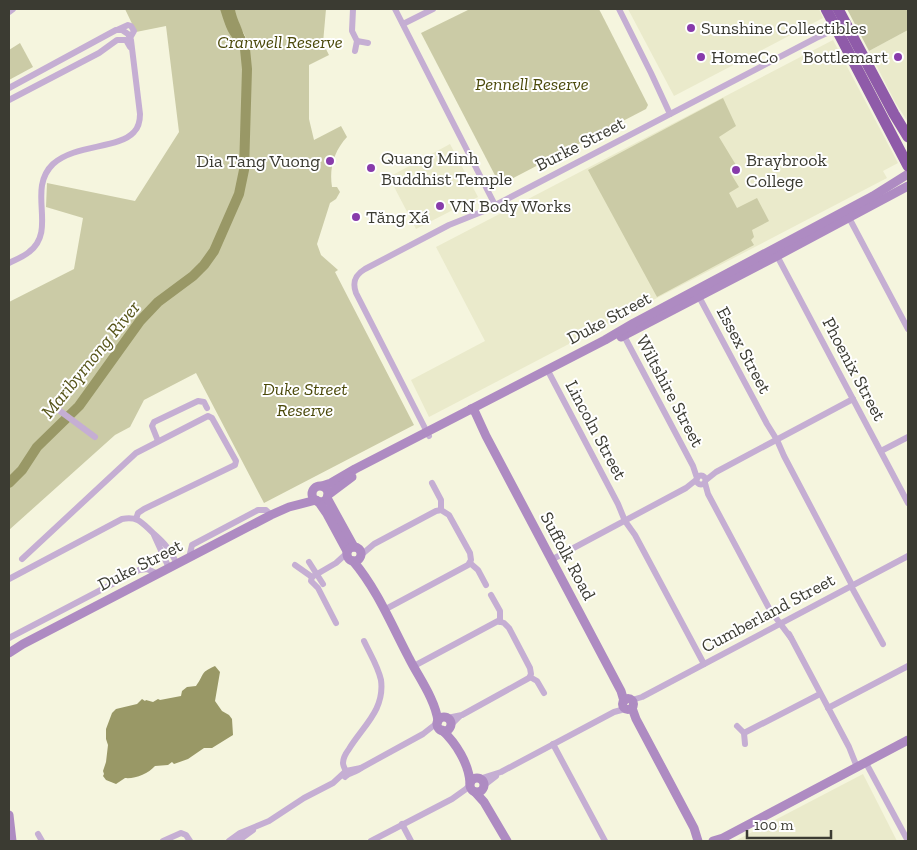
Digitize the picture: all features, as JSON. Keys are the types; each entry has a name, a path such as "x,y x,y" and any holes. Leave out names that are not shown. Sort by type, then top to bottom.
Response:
{"highway":[{"path":"838,9 834,20 908,166"},
{"path":"834,20 908,137"}],"street":[{"path":"9,12 13,9"},
{"path":"353,9 352,31 357,41 355,51"},
{"path":"395,9 496,205"},
{"path":"403,24 433,9"},
{"path":"619,9 670,114"},
{"name":"Burke Street","path":"816,38 834,20"},
{"name":"Burke Street","path":"428,434 356,293 354,280 357,275 364,269 449,225 496,205 816,38 834,20"},
{"path":"9,88 116,30 124,31 130,38 140,114 139,123 134,133 113,142 69,153 51,167 41,186 40,197 43,228 41,237 30,252 9,264"},
{"path":"9,100 99,53 117,40 126,40 133,55"},
{"path":"357,41 368,43"},
{"name":"Duke Street","path":"847,214 908,174"},
{"name":"Duke Street","path":"322,486 472,412 847,214 908,186"},
{"path":"847,214 908,329"},
{"name":"Phoenix Street","path":"775,253 908,503"},
{"name":"Essex Street","path":"697,293 883,644"},
{"name":"Wiltshire Street","path":"623,333 770,610 791,638 848,748 861,765 908,841"},
{"name":"Lincoln Street","path":"548,372 704,664"},
{"path":"551,560 853,399"},
{"path":"158,441 153,431 152,426 154,422 198,401 204,402 207,408"},
{"path":"56,408 95,437"},
{"name":"Suffolk Road","path":"472,412 694,828 704,841"},
{"path":"22,559 132,457 158,441 208,416 215,421 236,461 233,467 144,509 138,513 136,519"},
{"name":"Duke Street","path":"9,653 271,515 289,507 322,499 351,477 428,434"},
{"path":"881,452 908,437"},
{"path":"432,483 441,500 441,510"},
{"path":"322,499 327,490 322,486 316,487 312,491 312,496 322,499 354,555 506,841"},
{"name":"Duke Street","path":"271,515 290,503 305,498 312,491"},
{"path":"336,623 318,588 311,582 315,575 436,511 441,510 449,515 470,553 470,563 478,570 486,585"},
{"path":"9,579 122,519 131,517 141,521 153,532 173,566"},
{"name":"Cumberland Street","path":"371,841 908,556"},
{"path":"309,562 315,575"},
{"path":"384,610 470,563"},
{"path":"294,565 315,575 324,584"},
{"path":"9,638 140,570 147,569 158,574"},
{"path":"492,595 500,611 500,622"},
{"path":"230,841 240,833 275,817 347,773 361,768 527,680 530,677 531,671 509,628 504,623 498,621 414,666"},
{"path":"347,773 343,762 344,758 352,743 373,718 381,689 378,670 364,641"},
{"name":"Duke Street","path":"9,649 23,644"},
{"path":"828,708 908,666"},
{"path":"530,677 537,682 544,693"},
{"path":"744,733 820,694"},
{"path":"737,726 744,733 745,744"},
{"path":"713,841 721,840 908,740"},
{"path":"553,744 605,841"},
{"path":"9,815 12,841"},
{"path":"402,824 411,841"},
{"name":"Suffolk Road","path":"694,828 698,841"},
{"path":"162,841 181,833 186,834 190,841"},
{"path":"38,834 42,841"}],"shaded area":[{"path":"220,9 235,9 244,34 245,49 231,36"},
{"name":"HomeCo","path":"628,9 819,9 823,18 674,96"},
{"path":"908,30 908,122 895,102 869,51"},
{"path":"833,40 898,163 883,171 887,178 429,417 411,380 485,341 436,247"},
{"path":"450,144 478,197 416,229 389,177"},
{"path":"215,666 220,672 215,701 222,711 232,719 233,735 212,748 204,748 188,759 174,764 172,762 168,765 155,766 145,774 133,778 125,778 116,784 106,780 103,776 103,771 108,745 106,729 112,713 116,709 137,704 142,699 153,702 158,699 181,696 182,691 187,687 196,686 204,672"},
{"path":"863,774 897,841 735,841"}],"green space":[{"path":"125,9 224,9 247,40 236,18 235,9 326,9 323,43 329,55 309,65 309,119 314,140 341,126 347,137 333,160 331,173 332,187 337,187 340,192 336,199 330,203 317,244 321,255 338,270 335,272 414,425 264,503 196,373 144,400 130,427 115,435 9,530 9,302 74,269 83,218 46,207 47,183 135,201 179,132 166,26 136,32"},
{"name":"Pennell Reserve","path":"470,9 599,9 648,105 646,109 500,185 421,33"},
{"path":"847,9 908,9 908,30 869,51"},
{"path":"20,43 33,67 9,80 9,50"},
{"path":"723,98 736,126 719,137 739,170 731,174 739,187 729,193 737,208 757,198 769,221 752,230 754,237 751,240 754,245 657,297 588,170"}],"waterway":[{"name":"Maribyrnong River","path":"9,483 22,470 37,447 79,406 140,321 158,302 193,276 214,251 239,194 244,170 247,69 245,49 240,38"}],"place":[{"name":"Sunshine Collectibles","path":"691,28"},
{"name":"HomeCo","path":"701,57"},
{"name":"Bottlemart","path":"898,57"},
{"name":"Dia Tang Vuong","path":"330,161"},
{"name":"Quang Minh Buddhist Temple","path":"371,168"},
{"name":"Braybrook College","path":"736,170"},
{"name":"VN Body Works","path":"440,206"},
{"name":"Tăng Xá","path":"356,217"}],"park label":[{"name":"Cranwell Reserve","path":"280,42"},
{"name":"Duke Street Reserve","path":"305,399"}]}
